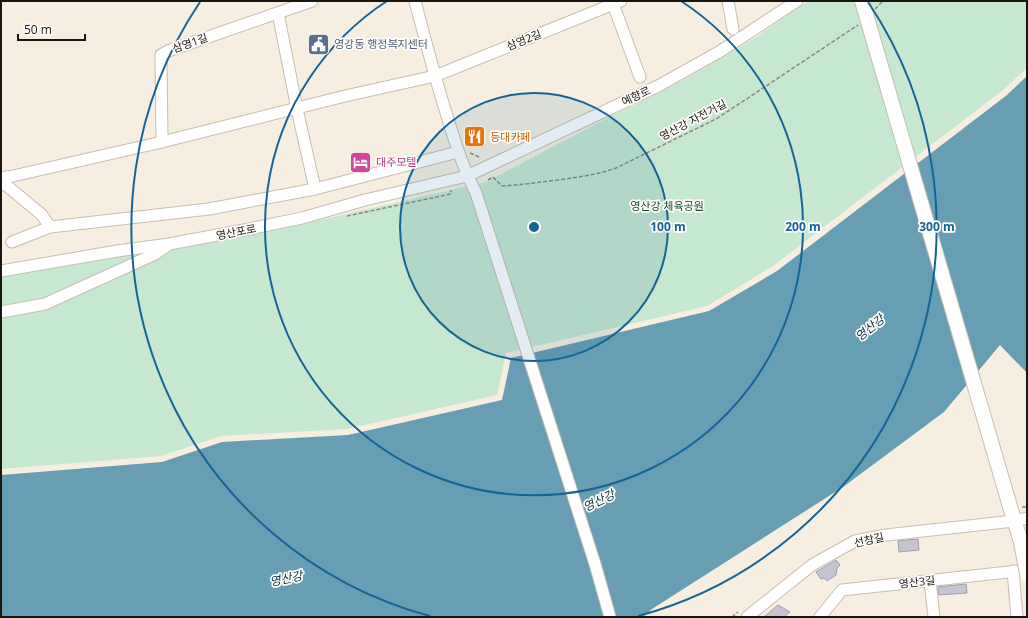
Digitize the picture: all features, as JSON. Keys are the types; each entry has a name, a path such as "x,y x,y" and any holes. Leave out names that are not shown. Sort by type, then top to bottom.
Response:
{"main road":[{"path":"862,1 1009,503 1019,522 1027,574"}],"street":[{"name":"삼영1길","path":"162,142 161,55 168,51 312,1"},
{"path":"415,1 435,76 458,152 467,176 476,193 595,564 610,617"},
{"path":"728,1 733,29"},
{"name":"예향로","path":"467,176 658,86 719,52 797,1"},
{"name":"삼영2길","path":"435,76 616,2 640,78"},
{"path":"278,13 297,109 316,189"},
{"path":"1,178 162,142 350,95 435,76"},
{"path":"12,242 50,228 209,209 316,189 458,152"},
{"name":"영산포로","path":"1,271 117,251 169,244 244,230 302,218 365,200 467,176"},
{"path":"1,184 6,185 42,215 50,228"},
{"path":"1,312 45,304 155,254 169,244"},
{"name":"선창길","path":"746,617 812,566 855,541 886,535 1019,522"},
{"name":"영산3길","path":"820,617 842,590 1027,570"},
{"path":"1013,571 1017,617"},
{"path":"930,581 934,617"}],"path":[{"path":"872,12 883,1"},
{"name":"영산강 자전거길","path":"488,180 493,177 502,186 524,184 581,177 603,173 616,168 716,118 861,22"}],"green space":[{"name":"영산강 체육공원","path":"808,1 1027,1 1027,68 1003,90 773,266 707,306 506,353 497,395 347,429 221,436 161,456 1,469 1,277 320,220 486,182 692,75 759,35"}],"water":[{"name":"영산강","path":"1027,76 1027,373 1000,345 944,412 843,487 652,609 643,617 1,617 1,475 162,462 222,442 348,435 502,400 511,358 709,311 777,271 1007,95"}],"building":[{"path":"918,539 919,550 899,552 898,541"},
{"path":"836,560 840,565 837,568 836,575 827,581 824,578 821,579 816,572"},
{"path":"966,584 967,593 939,595 938,587"},
{"path":"778,605 790,612 784,617 764,617"}],"place":[{"name":"영강동 행정복지센터","path":"318,44"},
{"name":"등대카페","path":"475,137"},
{"name":"대주모텔","path":"361,162"}]}
